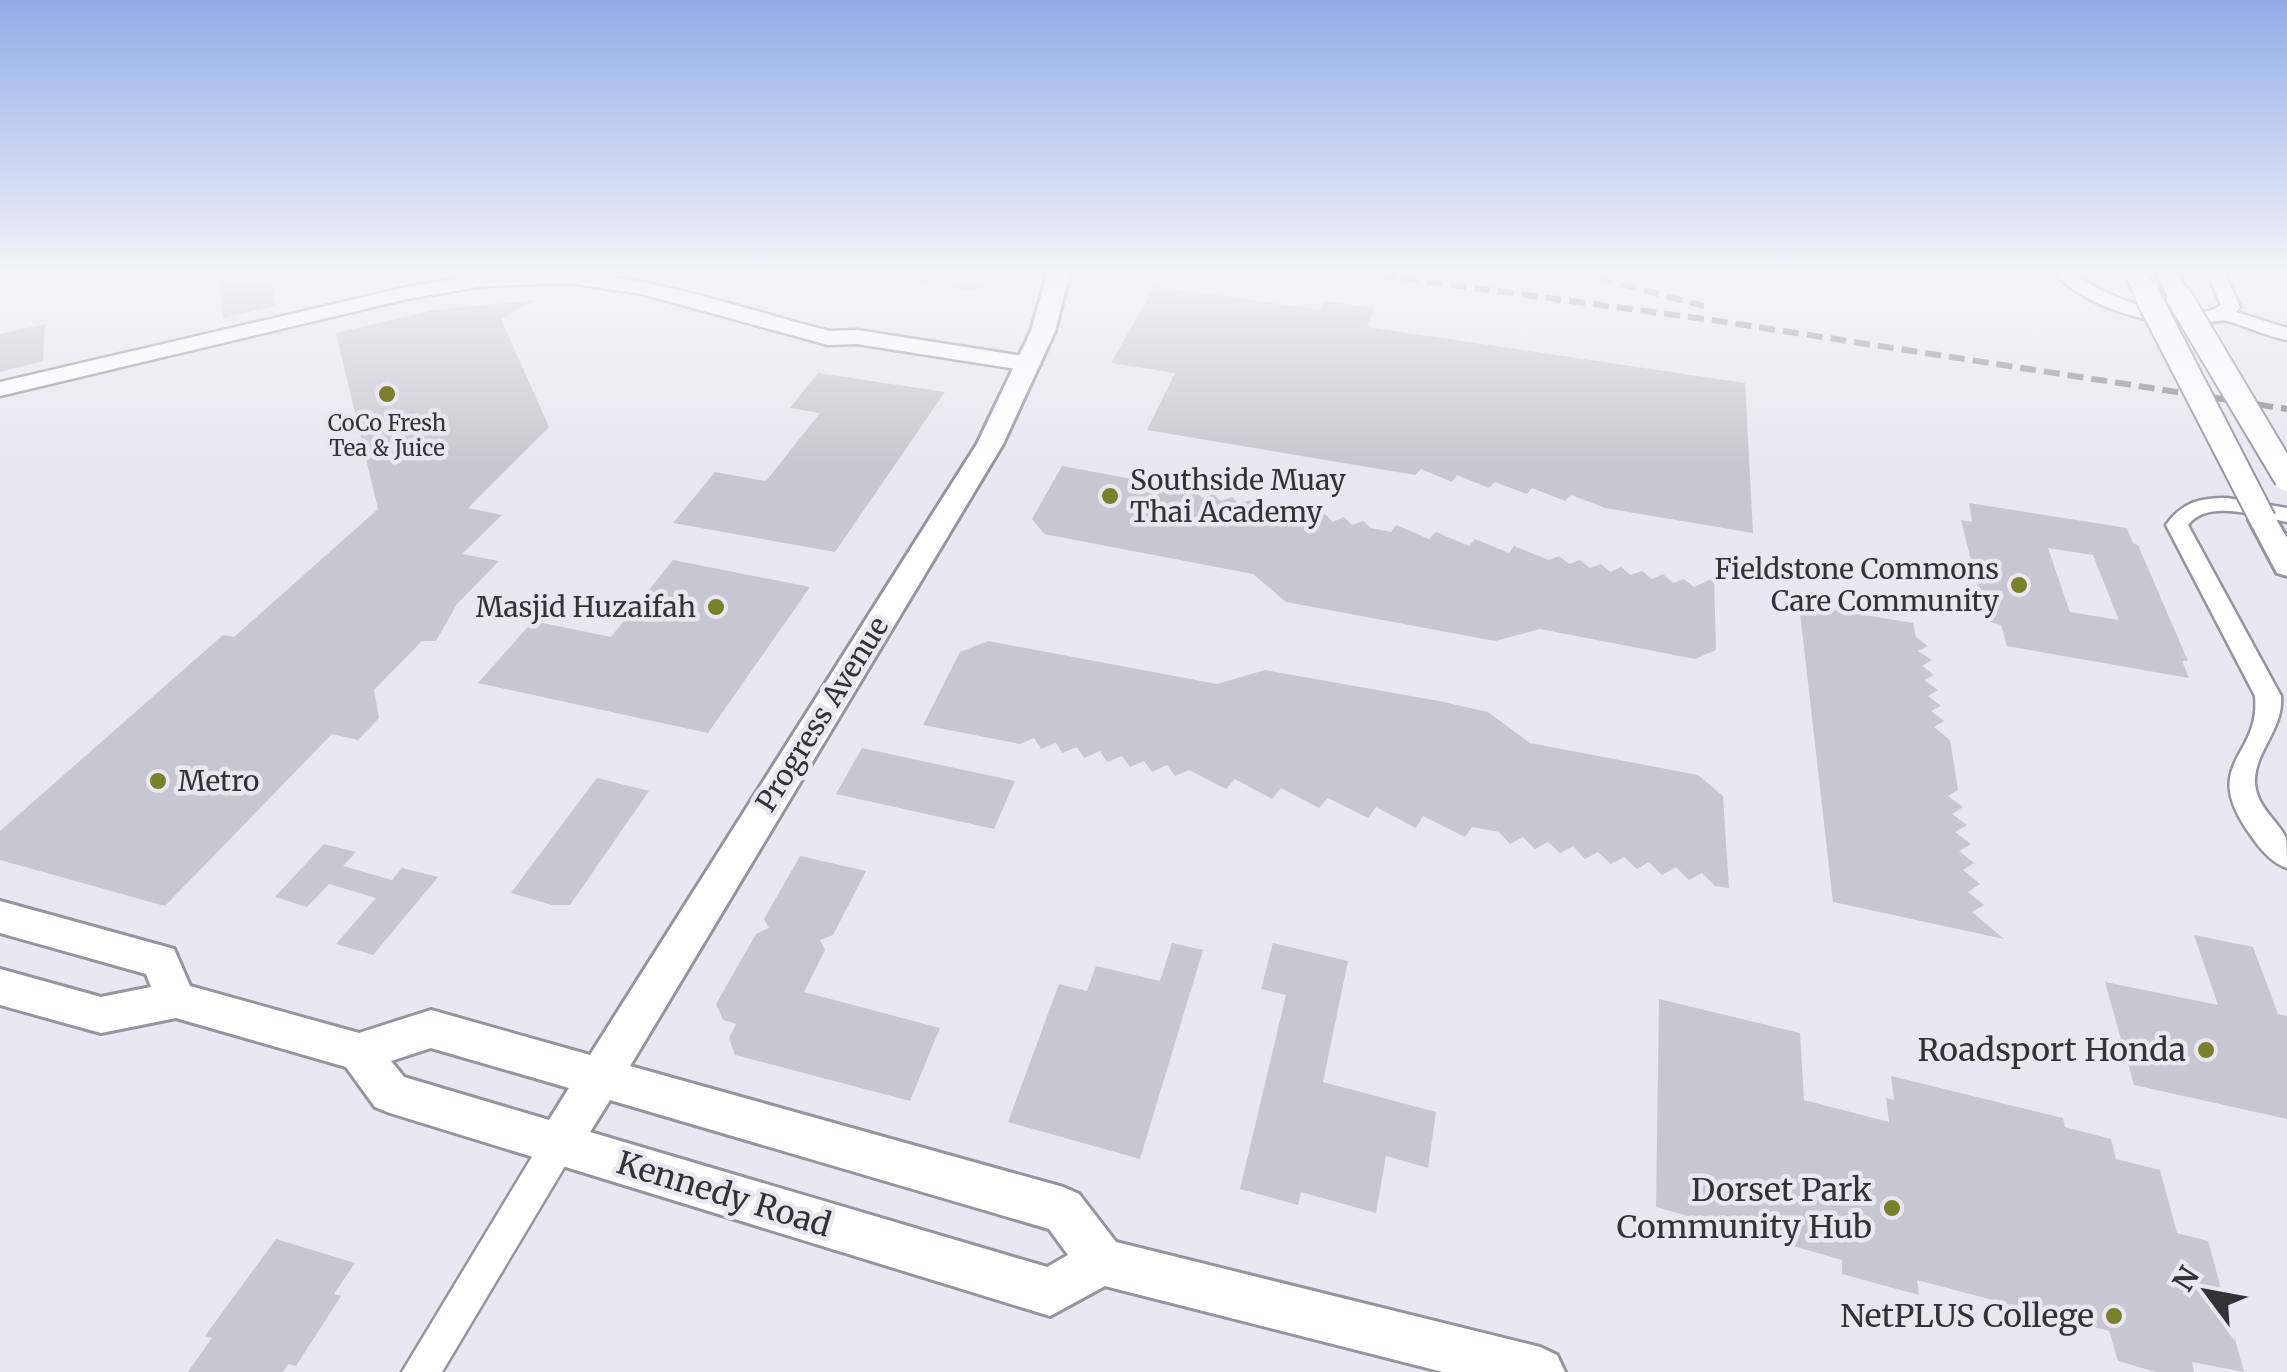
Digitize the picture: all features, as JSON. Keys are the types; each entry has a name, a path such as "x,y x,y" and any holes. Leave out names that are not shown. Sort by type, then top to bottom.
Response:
{"main road":[{"name":"Progress Avenue","path":"559,1144 990,444 1041,336"},
{"path":"2171,336 2275,517 2287,566"},
{"path":"2203,336 2287,478"},
{"path":"0,917 160,961 176,1000"},
{"path":"0,987 101,1015 176,1000 359,1052 430,1028 1063,1210 1102,1262 1540,1372"},
{"name":"Kennedy Road","path":"359,1052 390,1093 1050,1292 1102,1262"}],"street":[{"path":"0,388 223,336"},
{"path":"821,336 846,350 1025,371"},
{"path":"2275,517 2209,505 2192,509 2177,525 2268,696 2269,723 2244,764 2241,779 2254,818 2287,857"},
{"path":"421,1372 559,1144"}],"building":[{"path":"0,336 44,336 43,361 0,372"},
{"path":"337,336 509,336 549,427 468,508 502,515 462,554 499,561 457,604 436,641 422,641 374,690 379,718 358,740 332,734 165,906 0,860 0,831 223,635 234,637 378,509"},
{"path":"1126,336 1428,336 1745,383 1753,533 1605,508 1571,495 1565,501 1532,488 1527,494 1495,482 1489,488 1457,475 1452,482 1421,469 1415,475 1147,430 1175,373 1111,363"},
{"path":"818,373 945,392 835,552 673,523 715,472 766,481 820,413 790,408"},
{"path":"1062,466 1143,481 1149,488 1160,484 1166,491 1178,487 1184,494 1195,490 1202,498 1214,494 1220,501 1232,497 1239,504 1250,500 1258,508 1269,504 1291,526 1298,503 1314,518 1325,514 1333,522 1344,517 1352,525 1363,521 1371,528 1391,532 1396,525 1429,539 1436,532 1469,546 1475,539 1509,553 1514,546 1549,560 1559,556 1569,564 1580,560 1590,568 1601,564 1610,572 1621,567 1631,575 1642,571 1652,579 1663,574 1673,583 1684,579 1694,587 1714,578 1716,650 1695,659 1540,629 1495,641 1286,602 1253,574 1044,534 1032,519"},
{"name":"Fieldstone Commons Care Community","path":"1969,503 2127,528 2188,661 2182,661 2189,678 2007,646 2001,625 1986,621 1961,520 1972,522","holes":["2048,548 2093,555 2119,620 2070,612"]},
{"path":"673,560 810,587 708,733 478,683 533,621 611,637"},
{"path":"1799,604 1913,623 1916,637 1928,646 1918,651 1932,660 1922,666 1934,675 1924,680 1938,690 1928,696 1941,706 1931,711 1944,721 1934,727 1950,740 1958,790 1948,796 1963,807 1952,814 1967,825 1955,832 1971,844 1959,851 1974,863 1963,870 1980,884 1968,892 1984,905 1972,912 2004,939 1833,902"},
{"path":"988,641 1217,684 1265,670 1439,701 1488,712 1530,743 1698,775 1723,796 1729,888 1715,886 1702,873 1689,880 1676,867 1662,875 1649,862 1637,869 1624,857 1611,864 1598,852 1585,859 1573,846 1560,853 1548,842 1535,849 1523,837 1510,844 1499,832 1472,827 1465,837 1423,816 1416,828 1376,807 1368,818 1328,798 1319,808 1281,788 1272,799 1235,779 1226,789 1189,770 1175,776 1167,765 1152,772 1144,761 1130,767 1122,756 1107,762 1100,751 1084,758 1077,747 1062,753 1056,743 1041,749 1034,738 1020,744 923,725 960,652"},
{"path":"862,748 1015,781 994,829 836,794"},
{"path":"597,778 649,791 570,905 552,905 511,893"},
{"path":"324,844 356,852 343,866 392,880 402,868 438,877 373,955 336,944 376,898 329,884 307,907 275,897"},
{"path":"800,856 866,871 833,935 820,940 825,950 804,992 940,1028 910,1101 735,1055 729,1038 736,1024 723,1020 716,1004 756,934 769,928 764,919"},
{"name":"Roadsport Honda","path":"2194,935 2253,947 2278,1014 2287,1016 2287,1119 2134,1085 2105,982 2218,1005"},
{"path":"1172,943 1203,950 1140,1159 1008,1122 1059,984 1087,991 1096,966 1160,981"},
{"path":"1273,943 1348,961 1323,1082 1436,1112 1428,1168 1386,1156 1376,1213 1301,1192 1298,1205 1240,1189 1286,995 1261,989"},
{"path":"1659,999 1800,1033 1804,1100 1889,1122 1886,1098 1894,1100 1891,1076 2063,1118 2065,1127 2111,1139 2116,1159 2160,1170 2177,1233 2208,1241 2244,1372 2192,1362 2194,1372 2156,1372 2118,1361 2109,1331 1917,1280 1919,1295 1842,1274 1842,1260 1656,1207"},
{"path":"276,1239 355,1263 334,1294 341,1296 296,1366 288,1364 283,1372 188,1372 212,1338 205,1336"}],"railway":[{"path":"1816,336 2287,409"}],"place":[{"name":"CoCo Fresh Tea & Juice","path":"387,394"},
{"name":"Southside Muay Thai Academy","path":"1110,496"},
{"name":"Fieldstone Commons Care Community","path":"2019,585"},
{"name":"Masjid Huzaifah","path":"716,607"},
{"name":"Metro","path":"158,781"},
{"name":"Roadsport Honda","path":"2206,1050"},
{"name":"Dorset Park Community Hub","path":"1892,1208"},
{"name":"NetPLUS College","path":"2114,1316"}]}
